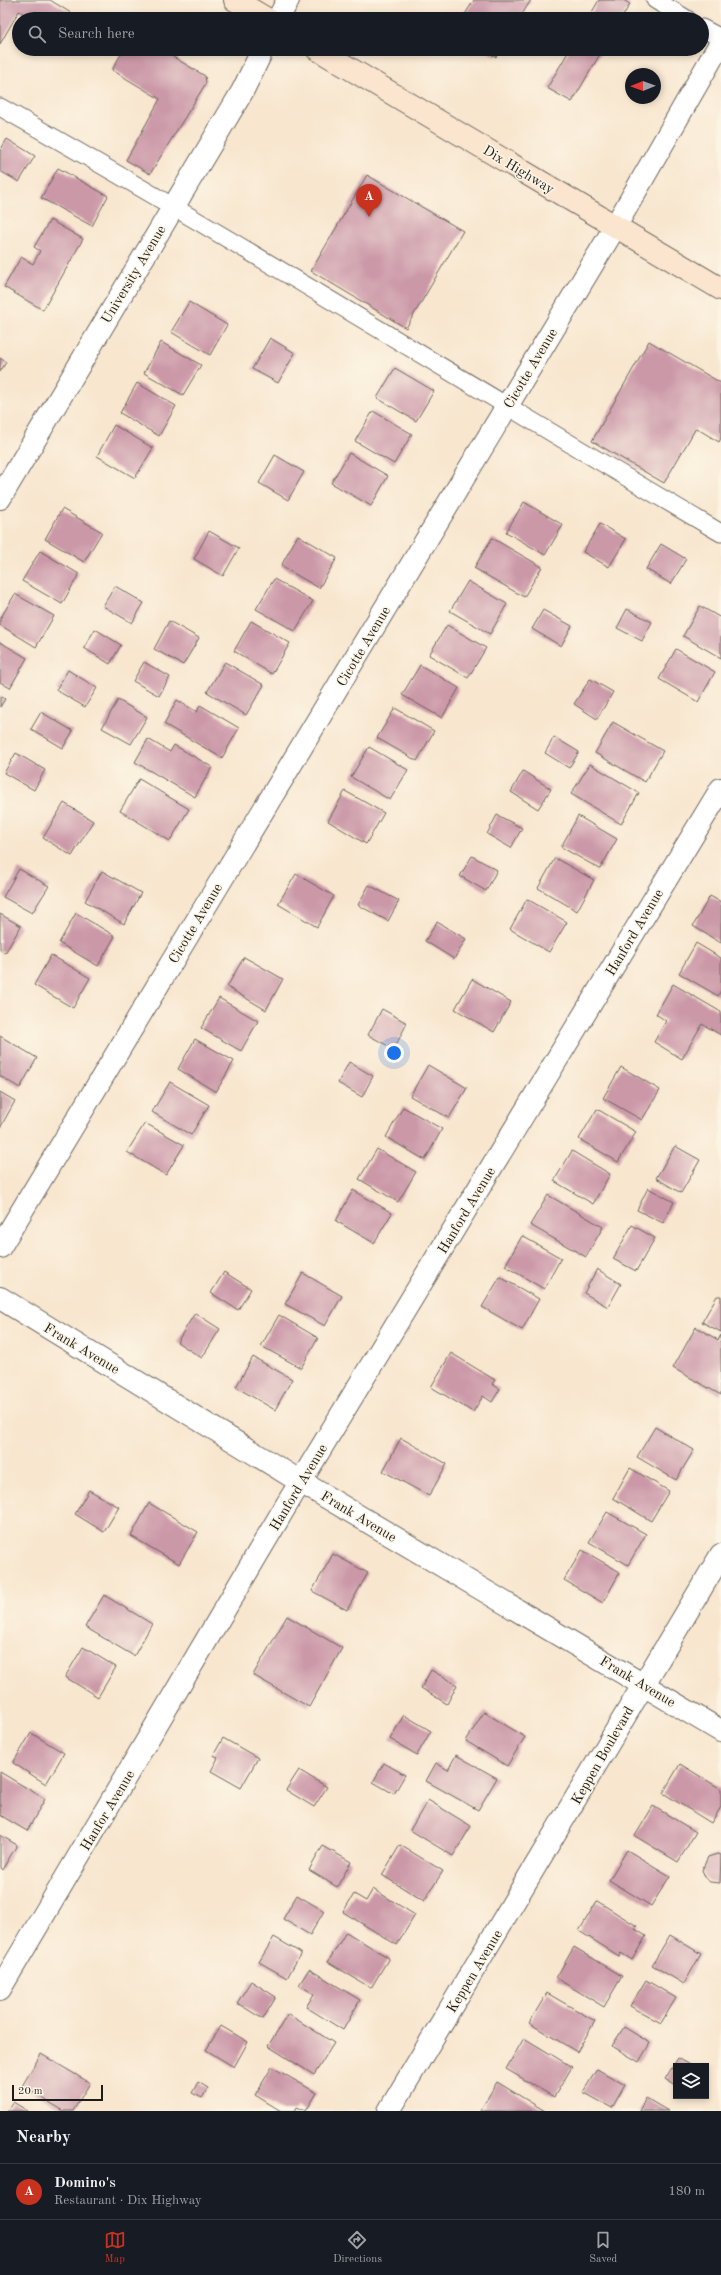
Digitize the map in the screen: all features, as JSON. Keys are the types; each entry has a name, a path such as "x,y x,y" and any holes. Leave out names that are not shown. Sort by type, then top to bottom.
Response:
{"main road":[{"path":"235,0 255,12"},
{"name":"Dix Highway","path":"329,56 721,289"}],"street":[{"path":"282,12 288,0"},
{"name":"Cicotte Avenue","path":"0,1248 615,227 721,42"},
{"name":"University Avenue","path":"0,498 244,89 260,56"},
{"name":"Hanford Avenue","path":"213,1632 301,1482 721,789"},
{"name":"Frank Avenue","path":"0,1298 301,1482 721,1731"},
{"name":"Keppen Boulevard","path":"558,1831 721,1555"},
{"name":"Hanfor Avenue","path":"0,1989 213,1632"},
{"name":"Keppen Avenue","path":"389,2111 558,1831"}],"lane":[{"path":"655,0 675,12"},
{"path":"709,32 721,38"},
{"path":"0,107 173,206 507,407 721,533"}],"building":[{"path":"0,0 50,0 69,12 12,12 12,23 0,44"},
{"path":"474,0 531,0 523,12 466,12"},
{"path":"599,0 623,0 630,4 625,12 592,12"},
{"path":"120,56 172,56 205,76 206,83 150,174 126,160 160,99 112,70"},
{"path":"566,56 599,56 572,102 547,88"},
{"path":"7,139 35,156 19,182 0,171 0,151"},
{"path":"58,168 108,196 92,226 41,198"},
{"path":"367,175 463,231 406,328 311,271"},
{"path":"50,220 83,239 43,310 4,287 21,257 33,264 40,251 34,247"},
{"path":"189,302 227,325 210,355 171,332"},
{"path":"270,338 295,353 278,383 252,369"},
{"path":"649,341 721,383 721,438 719,442 696,428 664,483 592,441"},
{"path":"161,342 201,365 183,395 144,373"},
{"path":"0,358 6,362 0,372"},
{"path":"395,368 434,391 416,421 377,398"},
{"path":"137,383 176,406 159,436 120,413"},
{"path":"373,411 412,434 394,464 355,441"},
{"path":"114,425 153,448 135,478 97,456"},
{"path":"349,453 388,476 371,506 331,483"},
{"path":"275,455 304,472 288,500 259,483"},
{"path":"524,502 563,525 545,555 506,532"},
{"path":"62,509 102,532 84,562 45,539"},
{"path":"600,524 626,539 609,567 583,552"},
{"path":"209,531 239,548 223,576 194,559"},
{"path":"298,535 337,558 319,588 281,566"},
{"path":"492,538 542,567 524,597 474,568"},
{"path":"661,544 686,559 671,584 646,569"},
{"path":"40,551 79,574 62,604 22,581"},
{"path":"274,579 313,601 295,631 256,609"},
{"path":"468,581 507,604 490,634 450,611"},
{"path":"115,586 144,603 132,623 103,606"},
{"path":"15,594 54,616 36,647 0,625 0,619"},
{"path":"700,606 721,618 721,658 683,636"},
{"path":"627,609 652,622 642,641 617,628"},
{"path":"543,610 572,626 561,646 532,629"},
{"path":"169,621 199,638 183,665 154,649"},
{"path":"251,621 290,643 272,674 234,651"},
{"path":"447,625 486,648 468,678 429,655"},
{"path":"95,629 121,645 110,664 84,648"},
{"path":"0,642 27,658 10,688 0,682"},
{"path":"676,649 715,672 698,702 659,679"},
{"path":"144,662 170,677 159,696 133,681"},
{"path":"225,662 264,685 246,715 207,692"},
{"path":"420,665 459,688 442,718 402,695"},
{"path":"68,670 97,688 85,707 56,690"},
{"path":"590,679 613,692 597,719 574,704"},
{"path":"0,696 5,699 0,707"},
{"path":"118,700 147,717 131,744 102,728"},
{"path":"177,700 197,712 200,705 239,728 222,758 164,724"},
{"path":"395,708 434,731 417,761 377,738"},
{"path":"41,712 73,731 63,748 31,729"},
{"path":"613,722 663,751 645,782 595,753"},
{"path":"554,737 579,752 569,768 545,753"},
{"path":"148,739 170,752 174,745 212,767 195,797 135,762"},
{"path":"369,747 408,770 390,800 351,777"},
{"path":"16,753 45,770 34,790 4,773"},
{"path":"590,764 639,793 621,824 571,794"},
{"path":"523,771 551,789 538,809 511,792"},
{"path":"139,779 189,809 170,841 120,811"},
{"path":"345,791 384,813 366,844 328,821"},
{"path":"64,803 93,821 72,856 43,838"},
{"path":"497,815 522,828 511,848 487,834"},
{"path":"578,816 617,839 600,869 561,847"},
{"path":"472,856 497,870 486,891 460,876"},
{"path":"555,858 594,880 577,911 538,888"},
{"path":"19,869 49,886 32,913 3,897"},
{"path":"102,871 141,893 124,924 85,901"},
{"path":"296,874 334,896 317,927 278,904"},
{"path":"369,885 399,901 388,921 358,905"},
{"path":"710,896 721,902 721,943 693,926"},
{"path":"527,899 567,922 549,952 510,929"},
{"path":"76,913 115,936 98,966 59,943"},
{"path":"0,914 21,926 5,953 0,950"},
{"path":"437,922 466,939 454,959 425,941"},
{"path":"696,943 721,958 721,990 718,996 679,973"},
{"path":"51,955 90,978 73,1008 34,985"},
{"path":"244,957 283,979 266,1010 227,987"},
{"path":"472,979 511,1002 494,1032 455,1009"},
{"path":"673,984 721,1012 721,1035 702,1024 682,1059 654,1042 666,1021 656,1014"},
{"path":"219,998 258,1021 241,1051 201,1028"},
{"path":"382,1009 407,1023 394,1049 368,1035"},
{"path":"0,1036 37,1058 20,1088 0,1076"},
{"path":"195,1039 234,1061 216,1092 178,1069"},
{"path":"349,1062 373,1076 362,1097 338,1083"},
{"path":"428,1065 467,1088 449,1118 410,1096"},
{"path":"621,1067 660,1090 642,1120 603,1098"},
{"path":"170,1082 209,1105 191,1135 152,1112"},
{"path":"0,1092 15,1101 0,1128"},
{"path":"403,1107 442,1129 425,1160 386,1137"},
{"path":"597,1109 636,1132 618,1162 579,1139"},
{"path":"145,1123 184,1145 166,1175 127,1152"},
{"path":"675,1146 700,1160 681,1193 656,1178"},
{"path":"377,1149 416,1172 398,1202 359,1179"},
{"path":"572,1151 610,1174 593,1204 554,1181"},
{"path":"648,1188 674,1202 663,1223 637,1210"},
{"path":"353,1190 392,1213 374,1243 336,1221"},
{"path":"548,1195 603,1227 586,1257 530,1225"},
{"path":"632,1225 655,1238 636,1271 613,1259"},
{"path":"522,1236 561,1258 544,1289 505,1266"},
{"path":"597,1269 621,1284 608,1307 584,1293"},
{"path":"224,1272 251,1289 238,1310 211,1293"},
{"path":"303,1273 342,1296 325,1326 285,1304"},
{"path":"500,1277 539,1299 522,1330 482,1307"},
{"path":"717,1296 721,1296 721,1332 702,1322"},
{"path":"195,1313 220,1329 202,1358 177,1342"},
{"path":"279,1315 318,1338 301,1368 261,1346"},
{"path":"696,1327 718,1340 721,1335 721,1395 673,1368"},
{"path":"451,1353 495,1380 492,1384 500,1389 492,1402 483,1396 473,1412 431,1387"},
{"path":"253,1357 292,1379 275,1410 236,1387"},
{"path":"655,1427 694,1450 676,1480 637,1457"},
{"path":"401,1438 447,1464 429,1496 383,1471"},
{"path":"630,1468 669,1491 651,1521 613,1498"},
{"path":"89,1490 119,1507 104,1532 75,1514"},
{"path":"149,1503 198,1532 179,1564 131,1536"},
{"path":"607,1512 646,1534 628,1565 589,1542"},
{"path":"582,1550 620,1572 603,1603 564,1580"},
{"path":"333,1554 368,1573 347,1610 312,1591"},
{"path":"104,1595 152,1624 134,1656 85,1627"},
{"path":"287,1616 342,1648 309,1707 253,1675"},
{"path":"83,1647 116,1667 98,1697 65,1677"},
{"path":"431,1670 457,1685 447,1704 421,1688"},
{"path":"484,1712 525,1737 507,1766 466,1741"},
{"path":"404,1715 431,1731 417,1755 390,1739"},
{"path":"31,1733 64,1753 46,1784 13,1763"},
{"path":"223,1738 258,1758 241,1788 211,1771 218,1758 213,1756"},
{"path":"456,1755 497,1778 478,1810 426,1781 436,1763 448,1770"},
{"path":"384,1763 405,1775 394,1794 373,1782"},
{"path":"680,1764 721,1789 721,1807 711,1823 663,1793"},
{"path":"299,1770 327,1787 314,1807 286,1790"},
{"path":"0,1772 45,1799 27,1831 0,1815"},
{"path":"428,1800 471,1826 453,1856 410,1830"},
{"path":"653,1806 696,1832 678,1862 635,1836"},
{"path":"0,1835 17,1845 2,1870 0,1868"},
{"path":"400,1845 443,1871 424,1901 382,1875"},
{"path":"323,1846 351,1862 337,1887 309,1870"},
{"path":"627,1850 670,1876 651,1906 609,1880"},
{"path":"717,1854 721,1855 720,1883 710,1882 706,1879 702,1870 708,1857"},
{"path":"373,1889 415,1915 397,1945 343,1912 354,1894 366,1901"},
{"path":"297,1895 324,1911 310,1935 283,1919"},
{"path":"597,1901 637,1926 635,1929 646,1936 632,1960 621,1953 619,1956 579,1931"},
{"path":"346,1932 389,1958 371,1988 328,1962"},
{"path":"670,1935 701,1954 684,1984 652,1965"},
{"path":"274,1937 301,1953 287,1978 259,1962"},
{"path":"574,1947 622,1976 604,2007 556,1978"},
{"path":"309,1969 360,2000 343,2030 306,2007 314,1994 299,1985"},
{"path":"646,1980 676,1998 661,2023 630,2006"},
{"path":"251,1981 276,1997 263,2019 237,2003"},
{"path":"547,1993 595,2021 577,2052 529,2023"},
{"path":"288,2014 334,2043 314,2075 268,2046"},
{"path":"221,2026 248,2042 234,2067 206,2050"},
{"path":"624,2027 650,2043 639,2062 612,2046"},
{"path":"524,2038 572,2067 554,2097 506,2069"},
{"path":"41,2054 90,2083 73,2111 64,2111 22,2086"},
{"path":"678,2058 687,2063 675,2063"},
{"path":"673,2066 673,2084 665,2079"},
{"path":"272,2067 317,2093 306,2111 297,2107 295,2111 281,2111 255,2095"},
{"path":"597,2069 625,2085 612,2108 583,2092"},
{"path":"198,2082 208,2088 202,2098 192,2093"},
{"path":"497,2082 545,2111 480,2111"},
{"path":"646,2098 668,2111 639,2111"},
{"path":"13,2102 28,2111 7,2111"}],"place":[{"name":"Domino's","path":"369,217"}]}
